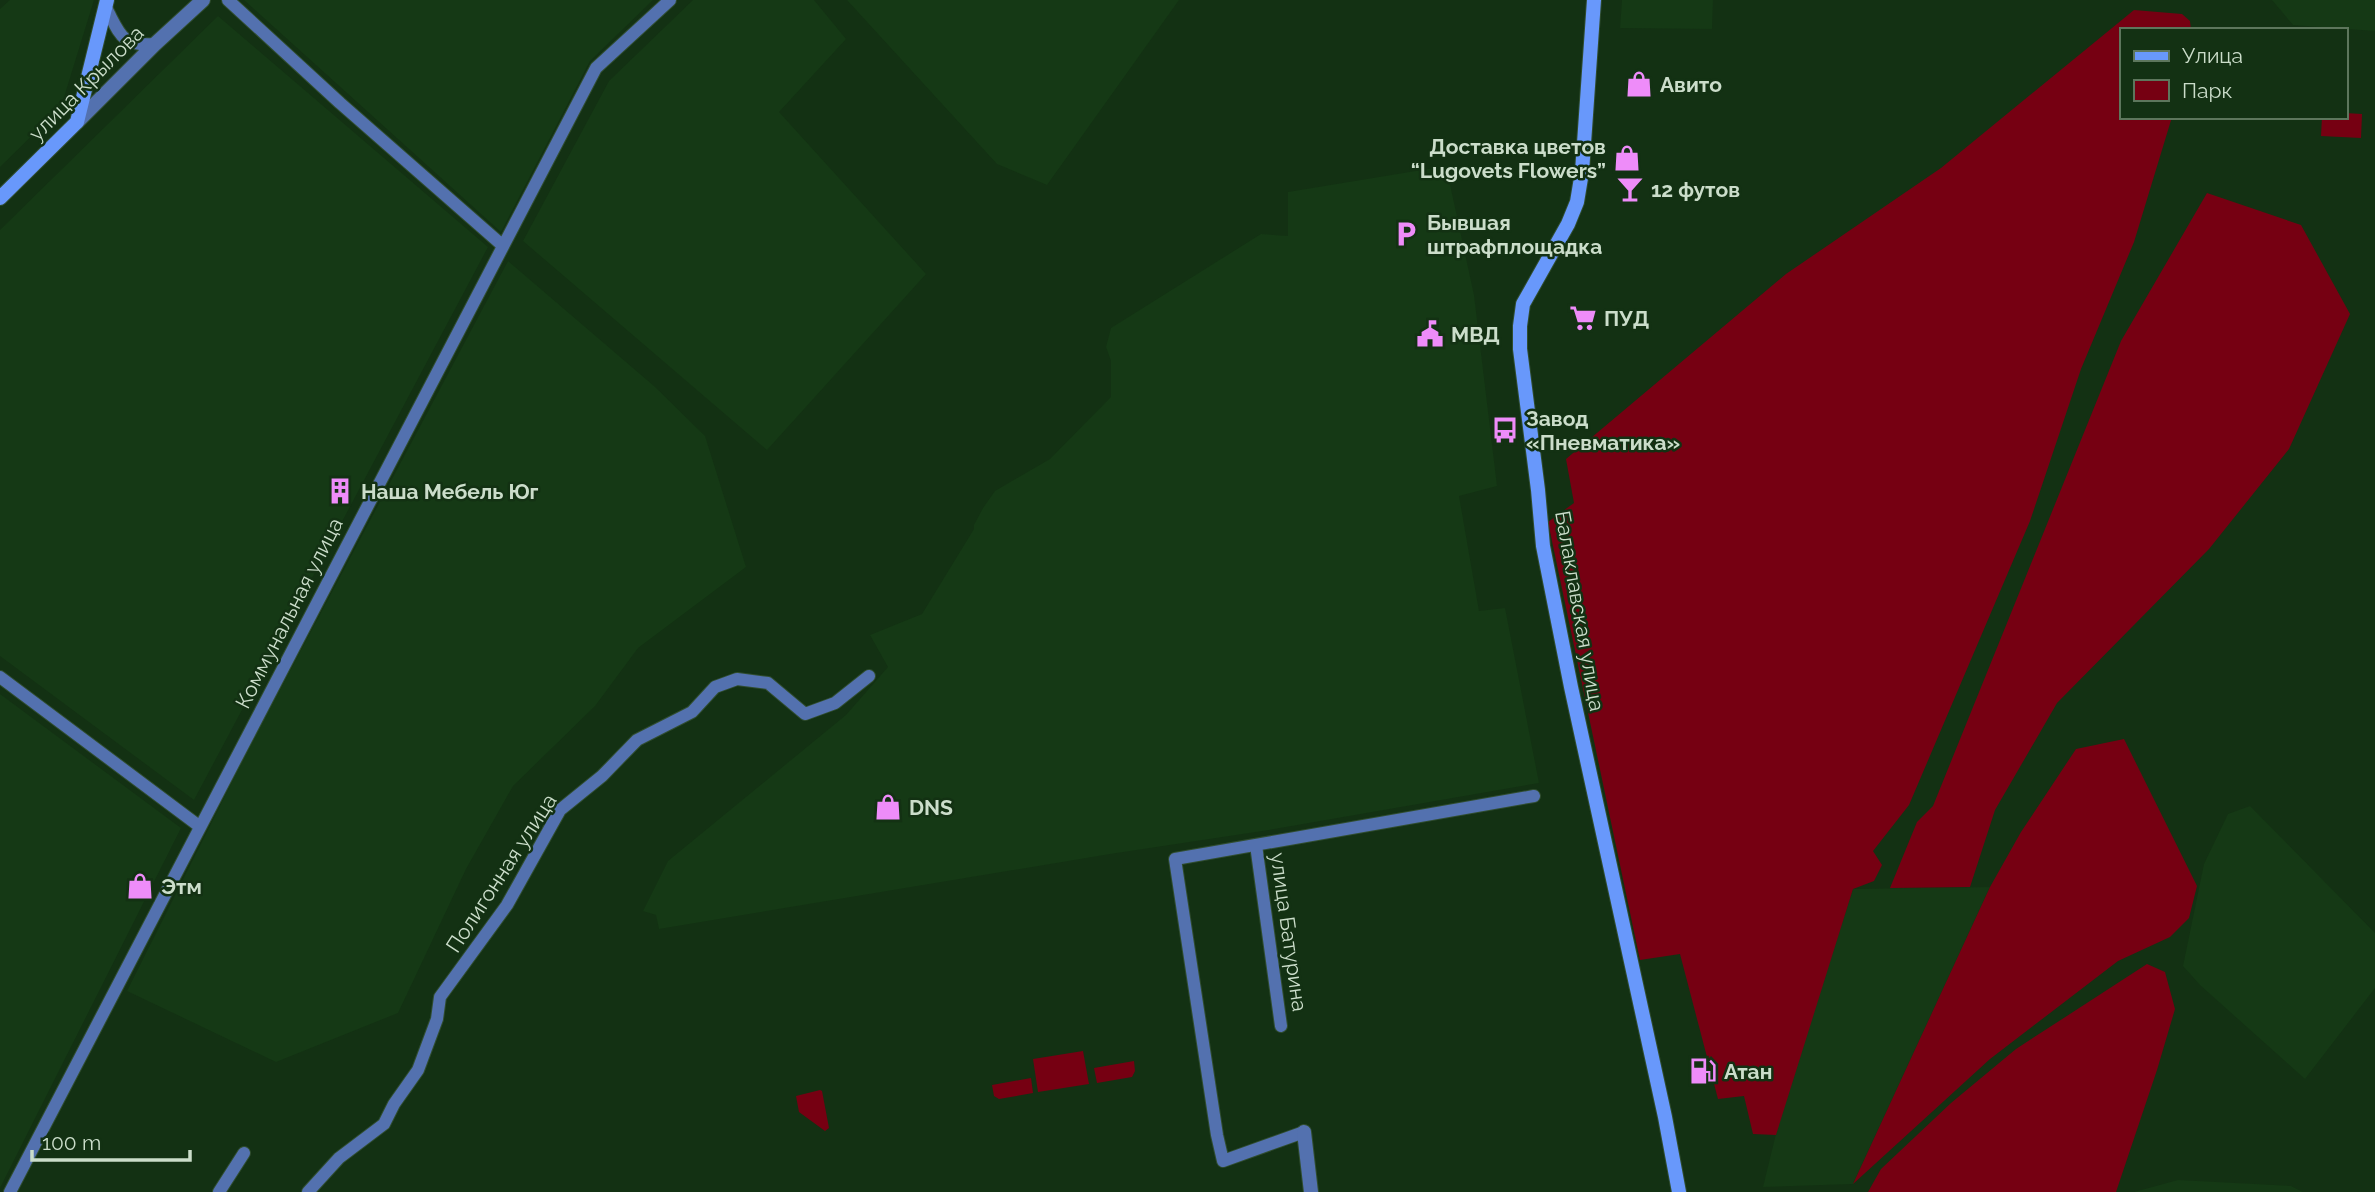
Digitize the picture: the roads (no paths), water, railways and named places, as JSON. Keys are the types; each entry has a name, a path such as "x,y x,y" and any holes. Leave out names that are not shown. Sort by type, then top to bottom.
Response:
{"main road":[{"name":"Балаклавская улица","path":"1594,0 1582,172 1577,202 1568,224 1523,304 1520,349 1543,546 1665,1117 1678,1192"},
{"path":"77,122 106,3"},
{"name":"улица Крылова","path":"0,198 77,122"}],"street":[{"name":"улица Крылова","path":"77,122 203,0"},
{"path":"228,0 340,103 502,245"},
{"name":"Коммунальная улица","path":"10,1192 596,68 670,0"},
{"path":"106,3 126,41 138,46 155,44"},
{"name":"Полигонная улица","path":"308,1192 339,1158 384,1124 418,1069 437,1019 440,997 508,905 560,810 602,776 637,740 692,712 715,687 737,679 768,683 805,714 835,703 869,676"},
{"path":"0,677 199,826"},
{"path":"1311,1192 1304,1132 1223,1161 1175,859 1534,796"},
{"name":"улица Батурина","path":"1256,845 1282,1026"},
{"path":"219,1192 244,1153"}],"place":[{"name":"Авито","path":"1639,84"},
{"name":"Доставка цветов “Lugovets Flowers”","path":"1627,158"},
{"name":"12 футов","path":"1630,189"},
{"name":"Бывшая штрафплощадка","path":"1406,234"},
{"name":"ПУД","path":"1583,318"},
{"name":"МВД","path":"1430,334"},
{"name":"Завод «Пневматика»","path":"1505,430"},
{"name":"Наша Мебель Юг","path":"340,491"},
{"name":"DNS","path":"888,807"},
{"name":"Этм","path":"140,886"},
{"name":"Атан","path":"1703,1071"}]}
